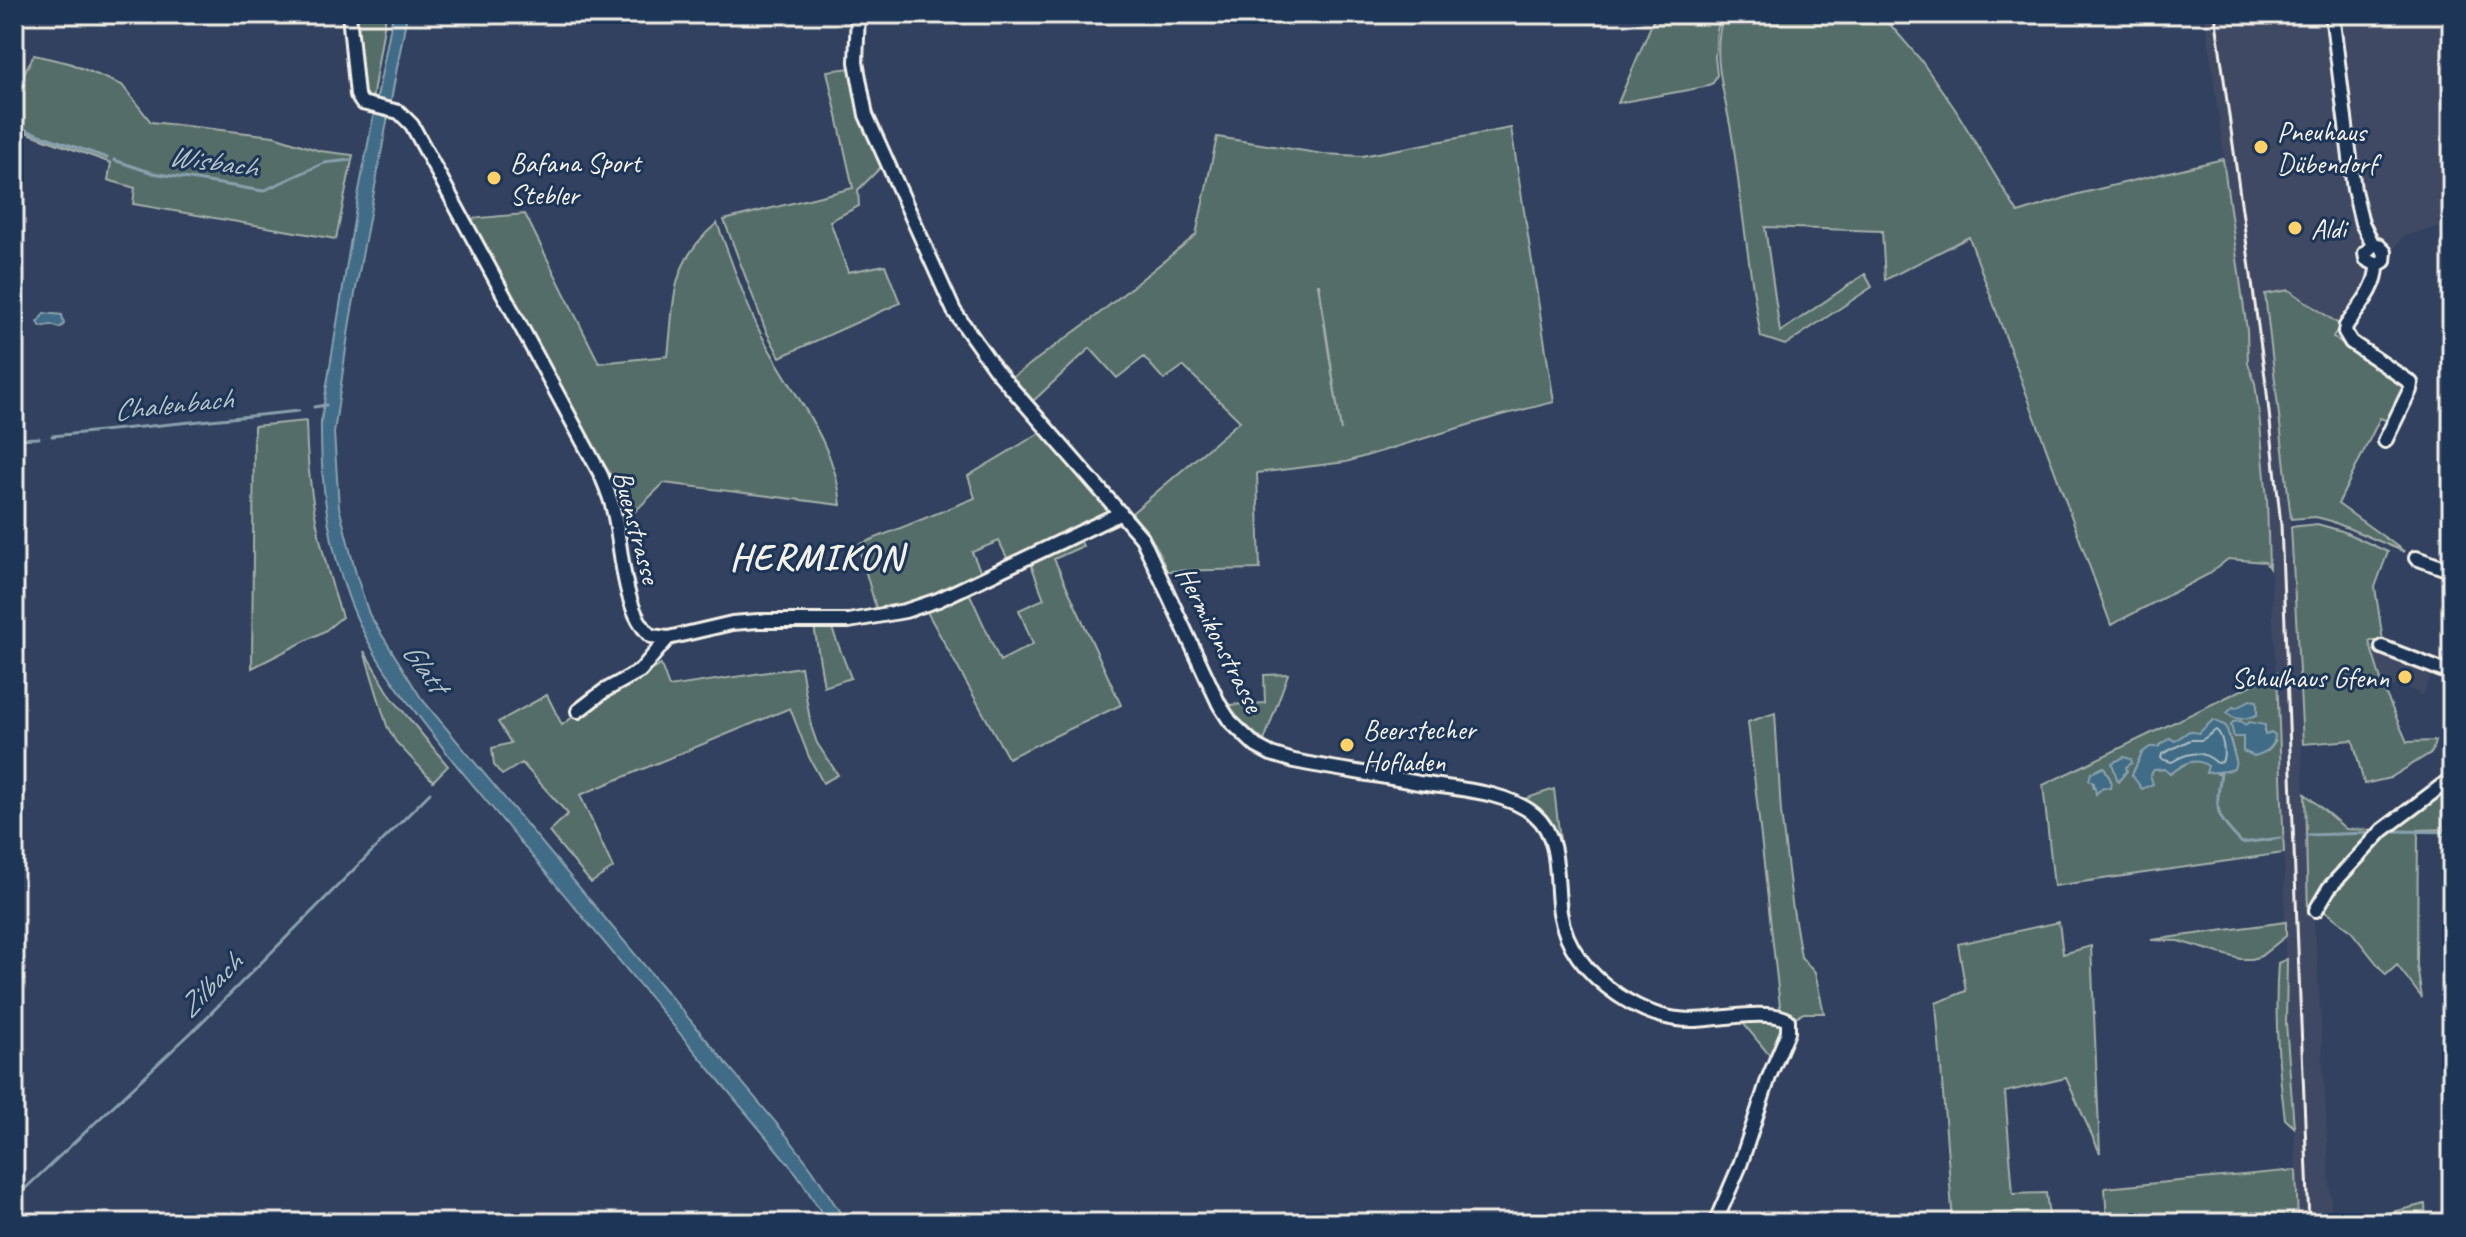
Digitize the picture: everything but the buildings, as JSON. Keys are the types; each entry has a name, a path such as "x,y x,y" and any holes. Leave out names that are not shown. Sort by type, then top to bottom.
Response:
{"street":[{"name":"Buenstrasse","path":"349,14 357,95 362,103 403,114 412,125 601,475 612,504 624,577 642,626 654,638 668,638"},
{"name":"Hermikonstrasse","path":"858,14 856,62 866,115 945,295 963,326 995,369 1147,546 1219,704 1236,728 1256,746 1294,761 1488,795 1526,809 1543,823 1552,843 1560,914 1566,934 1573,950 1601,982 1630,1003 1663,1016 1693,1020 1773,1015 1788,1020 1788,1032 1769,1077 1740,1165 1715,1223"},
{"path":"2332,14 2354,190 2362,223 2373,245 2368,248 2366,259 2377,265 2378,273 2345,332 2351,342 2411,383 2385,441"},
{"path":"578,711 604,691 645,667 668,638 732,623 849,621 905,611 938,600 1121,513"},
{"path":"2416,558 2452,571"},
{"path":"2382,647 2452,674"},
{"path":"2316,910 2329,888 2377,836 2452,778"}],"shaded area":[{"path":"2205,14 2452,14 2452,223 2403,236 2342,326 2290,289 2264,294 2289,497 2306,835 2317,956 2332,1223 2298,1223 2286,1023 2284,836 2267,499"},
{"name":"Schulhaus Gfenn","path":"2383,649 2434,671 2422,695 2401,684 2384,690 2373,651"}],"green space":[{"path":"353,14 386,14 372,100 362,99"},
{"path":"1656,14 1722,14 1717,30 1717,75 1713,83 1704,87 1618,103"},
{"path":"1724,14 1881,14 1920,59 1955,109 2018,213 2078,194 2223,159 2247,330 2248,363 2255,383 2259,413 2267,499 2269,568 2265,562 2228,559 2209,574 2111,625 1969,237 1885,280 1882,231 1765,227 1780,332 1865,274 1872,287 1785,345 1761,337 1719,62 1718,46"},
{"path":"34,55 69,63 122,85 151,122 274,136 320,151 353,155 336,239 133,204 135,188 108,180 111,163 14,128 14,91"},
{"path":"850,68 859,109 882,166 858,190 859,206 830,221 848,272 885,265 900,303 780,357 766,331 724,220 853,188 827,71"},
{"path":"1511,128 1554,402 1346,462 1257,473 1260,569 1167,571 1155,544 1132,513 1240,421 1183,366 1164,380 1144,357 1117,378 1090,348 1031,403 1010,379 1096,316 1196,235 1217,137 1323,154 1362,156","holes":["1318,284 1319,284 1341,431"]},
{"path":"525,214 599,363 668,356 674,299 682,268 701,238 717,223 756,324 822,439 831,460 841,505 664,483 621,525 468,219"},
{"path":"2289,290 2340,325 2333,337 2403,381 2407,388 2391,422 2380,418 2338,504 2405,552 2331,521 2316,517 2291,519 2265,294"},
{"path":"306,421 316,520 342,617 325,631 252,668 254,426"},
{"path":"1043,431 1109,507 1105,517 1009,562 999,541 972,552 982,575 936,597 878,615 858,545 975,498 968,476"},
{"path":"2317,524 2342,531 2388,552 2375,587 2383,641 2369,641 2384,690 2407,742 2435,741 2432,752 2390,778 2364,784 2353,740 2303,744 2291,527"},
{"path":"1079,538 1083,546 1054,559 1121,705 1008,758 926,610 968,590 1000,661 1033,644 1019,610 1044,599 1029,559"},
{"path":"814,626 831,626 851,678 824,687"},
{"path":"364,651 392,698 448,766 433,781 396,742 387,726"},
{"path":"661,665 669,687 801,667 811,726 817,743 838,775 823,783 790,708 580,795 613,868 591,883 549,832 568,814 522,763 502,775 494,765 492,748 511,743 498,722 547,695 562,725 605,693"},
{"path":"2277,673 2284,853 2054,886 2043,785","holes":["2199,733 2229,735 2236,761 2218,774 2198,760 2188,762 2170,774 2165,769 2154,770 2150,775 2132,775 2142,753 2170,738 2174,741","2264,733 2275,741 2267,751 2254,756 2243,737","2104,767 2111,781 2101,788 2094,788 2091,773"]},
{"path":"1288,674 1264,741 1238,719 1229,705 1265,703 1264,675"},
{"path":"1775,713 1781,812 1792,903 1801,957 1815,973 1824,1013 1804,1013 1788,1020 1775,1062 1738,1017 1781,1015 1748,722"},
{"path":"2452,782 2452,829 2418,830 2417,966 2422,998 2397,965 2386,975 2350,930 2324,910 2323,902 2392,826"},
{"path":"1554,789 1573,950 1549,833 1513,803"},
{"path":"2305,794 2346,829 2377,830 2313,914 2308,914"},
{"path":"2059,922 2063,954 2091,946 2100,1153 2066,1078 2005,1092 2013,1194 2046,1193 2050,1223 1953,1223 1936,1003 1966,991 1958,944"},
{"path":"2286,922 2286,936 2261,956 2252,959 2240,959 2178,941 2151,940"},
{"path":"2287,959 2286,1023 2294,1127 2285,1119 2277,1041 2278,963"},
{"path":"2296,1170 2298,1223 2107,1223 2105,1188"},
{"path":"2425,1204 2426,1223 2346,1223"}],"water":[{"name":"Glatt","path":"393,14 407,14 350,321 334,433 339,507 369,614 421,698 787,1136 847,1223 828,1223 797,1174 453,761 386,671 350,602 332,543 327,513 321,421 358,196"},
{"path":"44,313 62,315 64,324 60,328 51,325 41,327 38,322"},
{"path":"2250,700 2257,701 2257,715 2237,719 2227,713 2233,707"},
{"path":"2213,720 2226,726 2236,761 2234,769 2206,773 2208,766 2197,761 2183,765 2170,774 2165,769 2154,770 2150,775 2153,784 2142,789 2132,775 2142,753 2170,738 2175,741 2189,731 2199,733"},
{"path":"2241,721 2245,725 2249,722 2265,725 2265,735 2271,732 2275,735 2271,747 2254,756 2243,751 2243,737 2234,737 2231,725"},
{"path":"2124,757 2131,759 2132,763 2126,767 2127,771 2118,782 2112,763"},
{"path":"2104,767 2111,781 2110,788 2103,787 2096,794 2094,783 2089,780 2091,773"}],"waterway":[{"name":"Wisbach","path":"14,126 107,158"},
{"name":"Wisbach","path":"114,160 153,173 263,191 324,163 351,160"},
{"name":"Chalenbach","path":"314,407 326,405"},
{"name":"Chalenbach","path":"52,436 299,411"},
{"name":"Chalenbach","path":"14,439 39,438"},
{"path":"2221,772 2219,811 2233,833 2242,843 2280,838"},
{"name":"Zilbach","path":"14,1199 196,1028 430,793"},
{"path":"2394,831 2452,832"},
{"path":"2306,835 2372,833"}],"railway":[{"path":"2215,14 2266,384 2281,525 2309,1223"}],"place":[{"name":"Pneuhaus Dübendorf","path":"2261,147"},
{"name":"Bafana Sport Stebler","path":"494,178"},
{"name":"Aldi","path":"2295,228"},
{"name":"Schulhaus Gfenn","path":"2405,677"},
{"name":"Beerstecher Hofladen","path":"1347,745"}],"district":[{"name":"HERMIKON","path":"817,557"}]}
